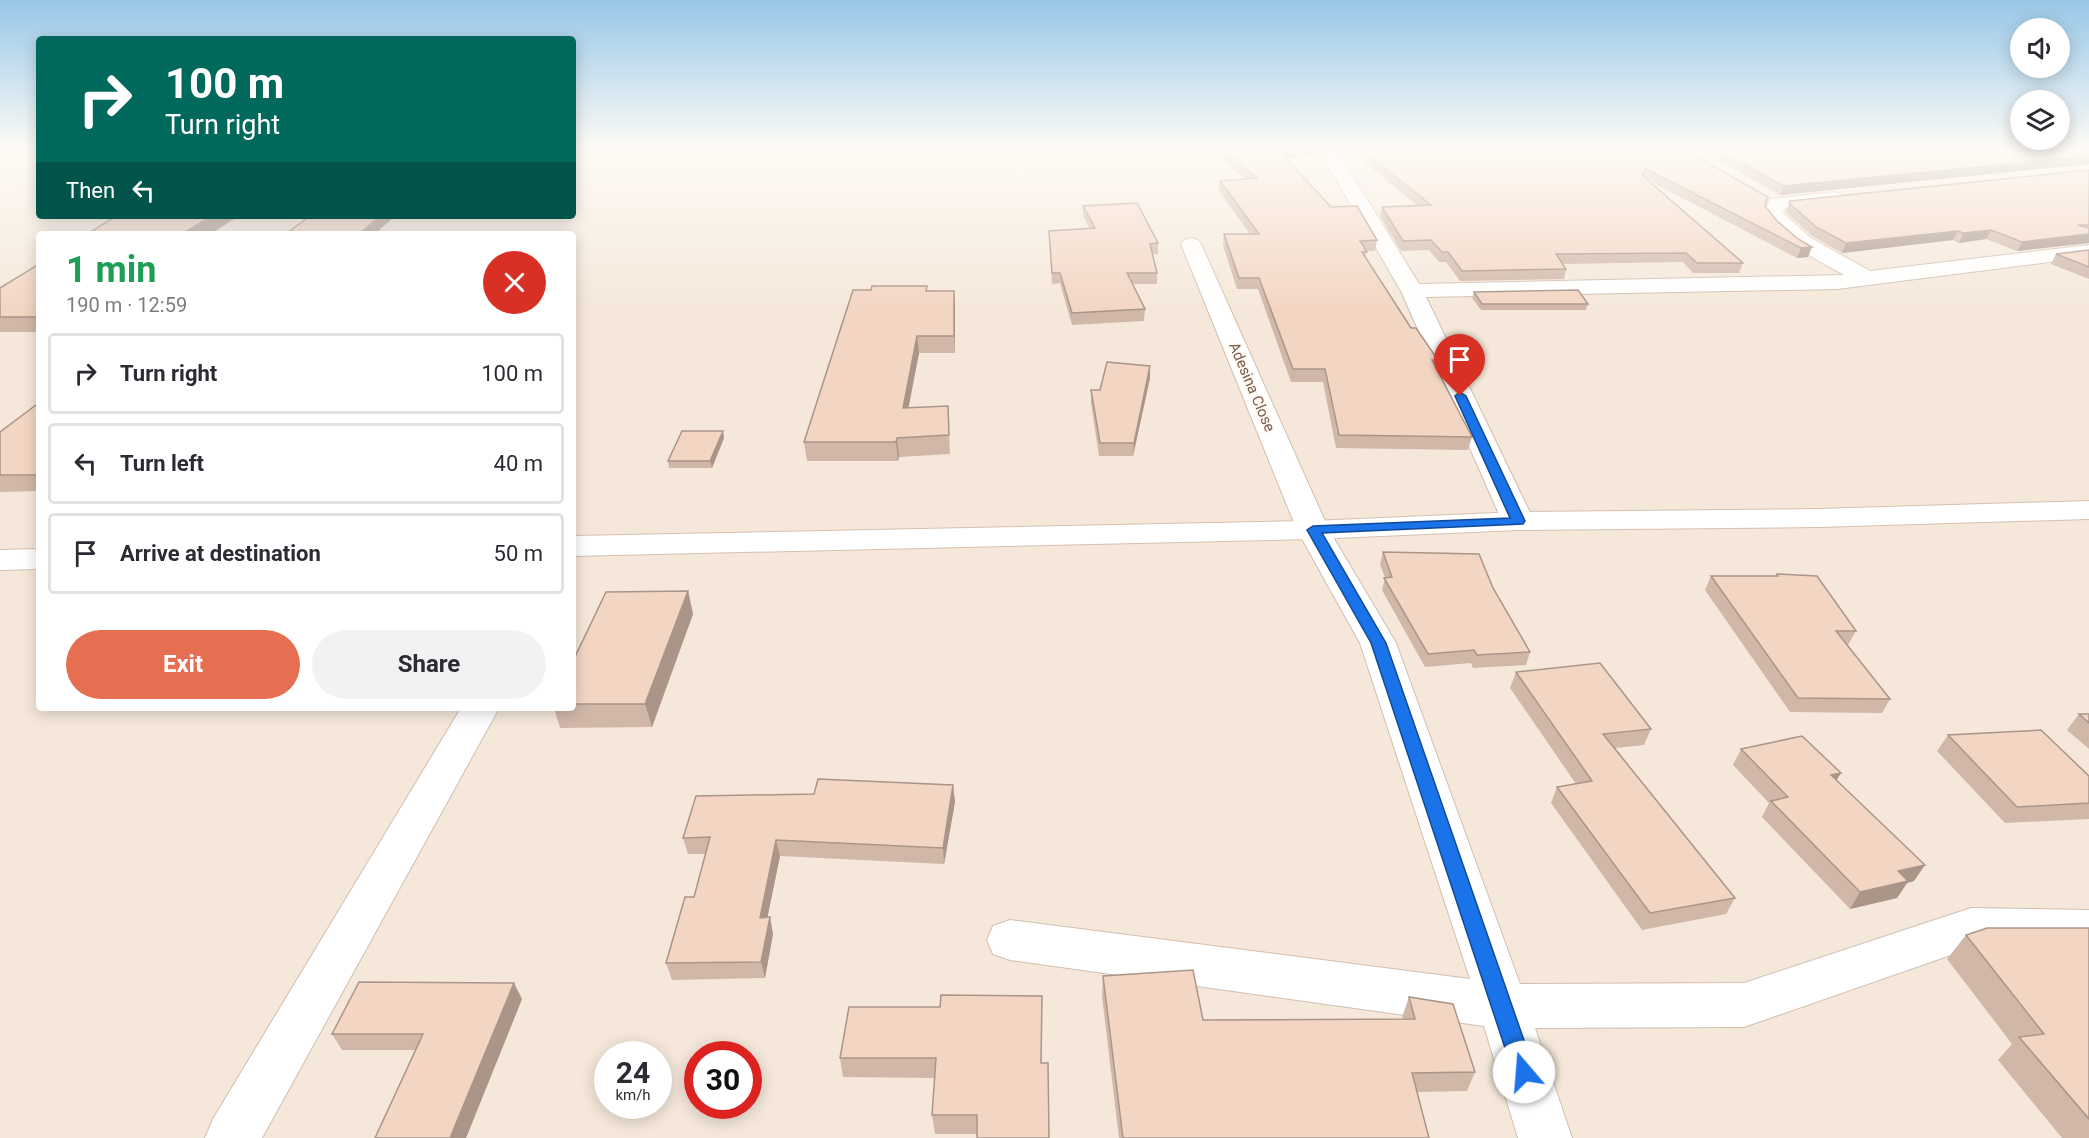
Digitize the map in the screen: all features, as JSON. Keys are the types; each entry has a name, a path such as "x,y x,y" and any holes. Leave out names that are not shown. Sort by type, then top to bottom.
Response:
{"street":[{"path":"1360,203 1412,291 1518,521"},
{"path":"1778,203 1773,214 1781,226 1813,249 1866,278"},
{"name":"Adesina Close","path":"1191,244 1313,530 1378,643 1503,1006 1545,1138"},
{"path":"1412,291 1837,282 2085,253"},
{"path":"576,547 1313,530 1518,521 1818,518 2089,510"},
{"path":"0,560 36,559"},
{"path":"232,1138 478,711"},
{"path":"1010,940 1503,1006 1744,1005 1971,928 2089,930"}],"shaded area":[{"path":"0,203 36,203 36,219 576,219 576,203 2089,203 2089,1138 0,1138"}],"building":[{"path":"1137,203 1158,243 1150,244 1157,273 1127,273 1145,309 1072,313 1060,273 1052,273 1049,231 1095,228 1083,206"},
{"path":"1236,203 1327,203 1331,207 1357,206 1377,240 1360,241 1367,252 1362,252 1411,328 1416,328 1436,357 1437,360 1432,360 1472,437 1339,435 1325,369 1293,369 1259,278 1239,278 1224,234 1259,234"},
{"path":"1429,203 1674,203 1743,263 1697,263 1686,253 1556,254 1566,269 1462,271 1448,252 1442,252 1431,240 1403,241 1382,207 1431,205"},
{"path":"1713,203 1766,203 1765,206 1777,221 1798,239 1812,247 1801,248"},
{"path":"1789,203 2089,203 2089,225 2078,225 2089,228 2089,234 2022,242 1991,230 1963,233 1958,231 1846,243 1816,227"},
{"path":"111,219 207,219 187,231 92,231"},
{"path":"306,219 376,219 362,231 290,231"},
{"path":"2089,250 2089,267 2056,254"},
{"path":"36,266 36,317 0,317 0,288"},
{"path":"872,286 927,286 926,291 954,291 954,336 917,336 903,408 948,406 949,435 897,438 896,442 804,442 853,290 871,290"},
{"path":"1578,290 1588,304 1482,304 1474,292"},
{"path":"1107,362 1150,366 1134,443 1100,443 1091,390 1100,390"},
{"path":"36,405 36,475 0,475 0,432"},
{"path":"682,431 723,431 710,461 668,461"},
{"path":"1383,552 1479,554 1493,588 1530,652 1477,655 1474,650 1428,654 1384,578 1392,577"},
{"path":"1777,574 1817,576 1856,631 1836,631 1890,699 1798,698 1711,576 1778,576"},
{"path":"688,591 645,704 576,704 576,655 606,592"},
{"path":"1600,663 1651,729 1603,734 1735,898 1650,913 1557,787 1592,781 1516,672"},
{"path":"2079,714 2089,714 2089,723"},
{"path":"2041,730 2089,776 2089,803 2017,807 1948,735"},
{"path":"1802,736 1841,773 1831,775 1925,865 1898,871 1908,881 1860,892 1771,801 1788,797 1741,749"},
{"path":"818,779 953,785 943,848 776,840 760,918 770,917 761,962 666,963 685,897 694,897 710,837 683,838 696,796 814,794"},
{"path":"1987,928 2089,928 2089,1119 2019,1037 2044,1034 1966,935"},
{"path":"1193,970 1203,1020 1415,1019 1409,997 1453,1004 1475,1072 1412,1073 1429,1138 1123,1138 1103,976"},
{"path":"359,982 514,983 450,1138 375,1138 423,1034 332,1034"},
{"path":"941,995 1042,996 1041,1063 1048,1063 1049,1138 977,1138 977,1115 932,1115 936,1058 840,1058 849,1007 940,1007"}],"route":[{"path":"1460,396 1518,521 1313,530 1378,643 1524,1072"}]}
